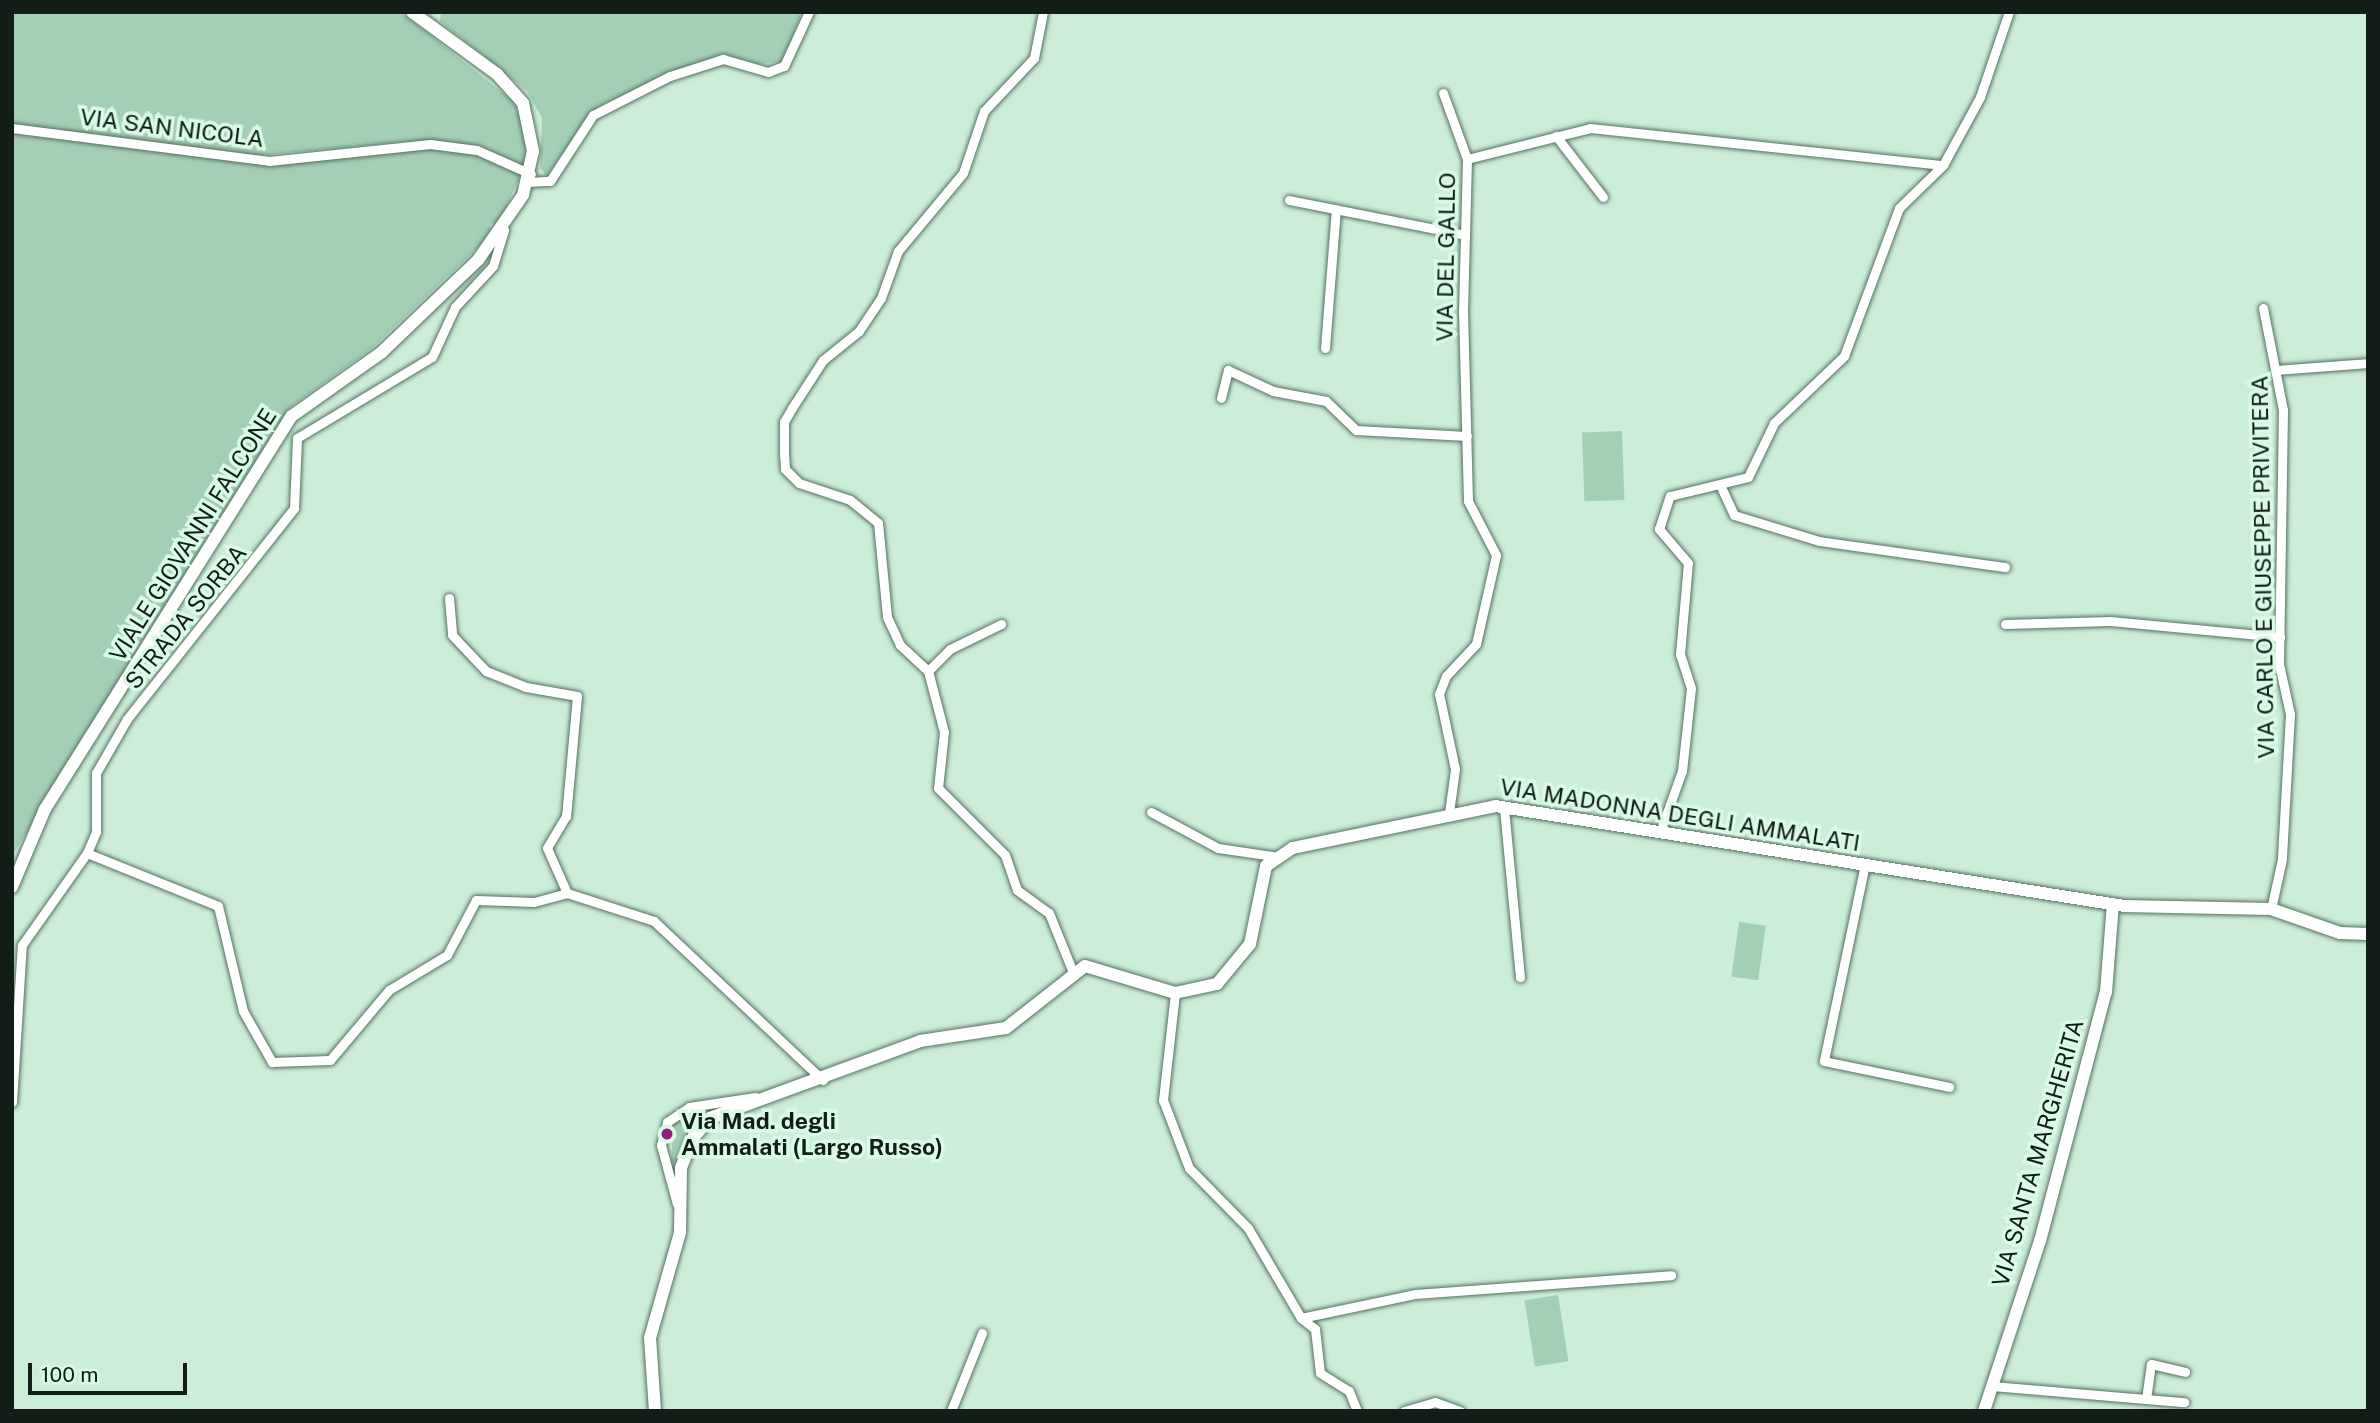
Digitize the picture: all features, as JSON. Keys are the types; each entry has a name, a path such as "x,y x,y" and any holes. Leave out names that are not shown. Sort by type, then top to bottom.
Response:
{"street":[{"path":"412,12 517,94 532,125 530,178 550,181 593,115 670,76 723,59 768,72 785,66 809,12"},
{"path":"1043,12 1034,58 984,111 963,173 898,251 881,298 859,331 823,360 784,422 785,470 812,491 850,500 878,523 887,617 900,645 928,671 944,732 942,797 1005,855 1011,880 1028,902 1049,914 1072,970"},
{"path":"1660,832 1682,771 1691,688 1680,654 1688,563 1660,529 1670,496 1721,487 1748,477 1774,424 1844,356 1899,208 1943,165 1980,97 2008,13"},
{"path":"1443,93 1467,159"},
{"name":"VIA SAN NICOLA","path":"12,128 269,161 430,144 477,150 530,178"},
{"name":"VIA DEL GALLO","path":"1449,813 1455,769 1439,694 1446,676 1476,644 1496,555 1470,512 1465,235 1467,159 1556,136 1619,128 1943,165"},
{"path":"1556,136 1603,197"},
{"name":"VIALE GIOVANNI FALCONE","path":"12,887 45,809 292,416 382,352 504,230 530,178"},
{"path":"1289,200 1465,235"},
{"path":"1325,348 1336,209"},
{"name":"STRADA SORBA","path":"12,1102 22,945 87,853 96,832 96,773 127,719 294,508 297,438 432,357 451,314 493,266 504,230"},
{"name":"VIA CARLO E GIUSEPPE PRIVITERA","path":"2263,308 2277,370 2284,466 2280,637 2289,746 2282,859 2271,909"},
{"path":"2277,370 2368,363"},
{"path":"1221,398 1228,370 1273,391 1326,401 1356,430 1467,436"},
{"path":"1721,487 1734,515 1819,541 2005,567"},
{"path":"449,598 452,635 486,671 526,687 577,696 566,816 547,848 567,893"},
{"path":"2005,624 2110,621 2280,637"},
{"path":"928,671 950,649 1001,624"},
{"path":"1504,808 1520,976"},
{"name":"VIA MADONNA DEGLI AMMALATI","path":"1273,856 1449,813 1504,808 2113,904 2271,909 2340,933 2368,934"},
{"path":"680,1213 663,1160 667,1122 689,1107 755,1097 823,1080 920,1041 1006,1028 1072,970 1093,966 1175,993 1217,984 1244,957 1258,888 1273,856 1218,848 1151,812"},
{"path":"87,853 218,906 243,1011 272,1062 330,1060 397,983 447,956 476,900 534,902 567,893 654,921 823,1080"},
{"path":"1865,864 1824,1061 1949,1087"},
{"name":"VIA SANTA MARGHERITA","path":"1984,1411 2040,1241 2106,992 2113,904"},
{"path":"1175,993 1162,1084 1166,1113 1189,1168 1248,1228 1301,1318 1315,1329 1320,1373 1349,1391 1357,1411"},
{"path":"655,1411 650,1338 677,1248 681,1168 692,1139 710,1118 755,1097"},
{"path":"1301,1318 1415,1294 1671,1275"},
{"path":"951,1411 982,1333"},
{"path":"2146,1399 2151,1364 2185,1373"},
{"path":"1992,1386 2184,1402"},
{"path":"1404,1411 1436,1402 1460,1411"}],"green space":[{"path":"12,12 401,12 514,102 526,135 525,166 476,146 425,140 252,156 12,125"},
{"path":"441,12 802,12 783,61 759,64 722,54 608,101 591,112 547,176 540,168 542,118 527,91 440,21"},
{"path":"34,130 85,142 269,164 430,147 474,153 521,173 499,223 490,224 490,235 372,348 290,407 12,856 12,131"},
{"path":"1622,431 1624,500 1584,501 1582,432"},
{"path":"1739,922 1766,926 1758,980 1731,976"},
{"path":"710,1107 684,1140 676,1162 671,1162 674,1122"},
{"path":"1558,1295 1568,1361 1535,1366 1524,1300"}],"place":[{"name":"Via Mad. degli Ammalati (Largo Russo)","path":"667,1134"}]}
